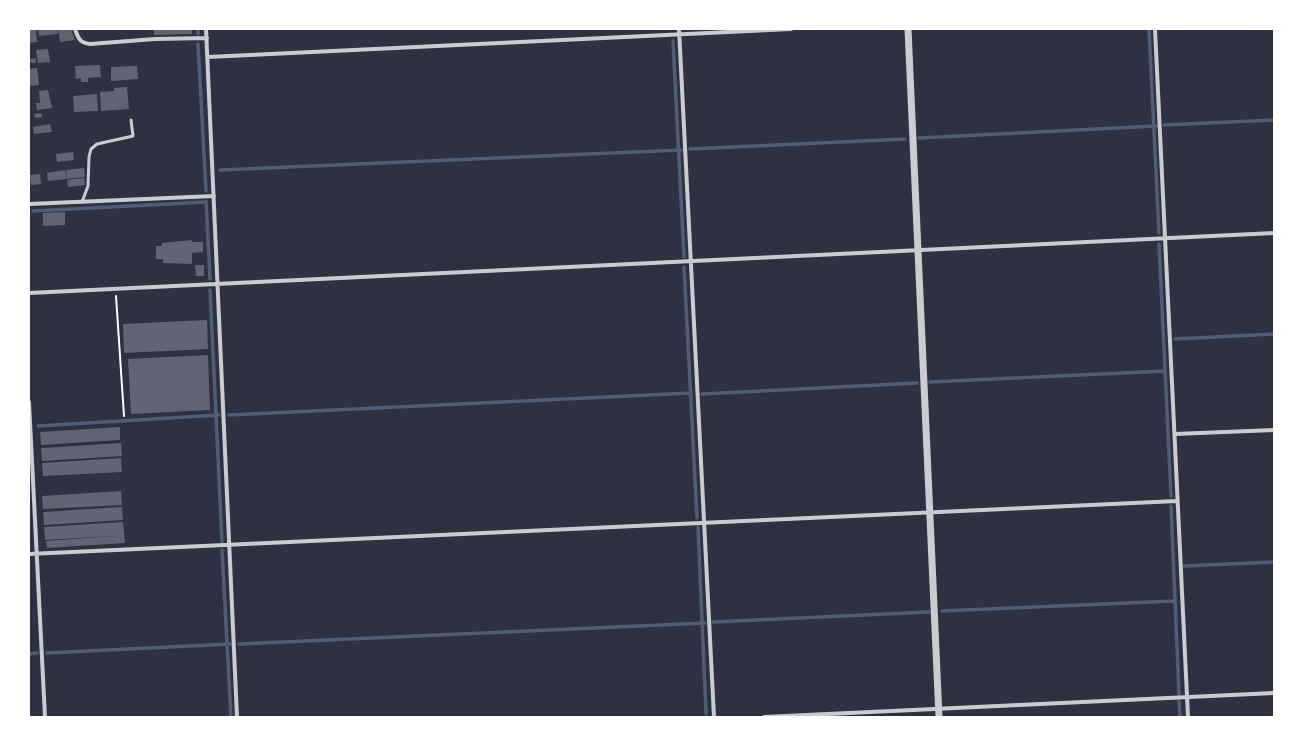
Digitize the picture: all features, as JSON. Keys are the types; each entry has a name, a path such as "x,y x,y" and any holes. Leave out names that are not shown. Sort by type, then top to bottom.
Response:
{"street":[{"path":"75,29 79,40 84,44 155,39 207,38"},
{"path":"206,29 237,717"},
{"path":"679,29 714,717"},
{"path":"208,57 791,29"},
{"path":"908,29 939,717"},
{"path":"1156,29 1188,717"},
{"path":"29,204 214,196"},
{"path":"29,293 1274,234"},
{"path":"29,402 45,717"},
{"path":"1176,434 1274,430"},
{"path":"29,554 1177,501"},
{"path":"764,717 1274,694"}],"lane":[{"path":"82,202 88,186 89,157 91,149 97,144 133,136 131,120"}],"path":[{"path":"116,289 124,416"}],"building":[{"path":"29,29 36,29 37,42 29,43"},
{"path":"38,29 57,29 58,34 39,36"},
{"path":"58,29 71,29 75,40 60,42"},
{"path":"154,29 192,29 192,34 154,35"},
{"path":"48,49 50,62 38,63 36,50"},
{"path":"36,58 36,63 31,63 30,59"},
{"path":"100,65 101,77 88,78 88,82 81,82 81,78 76,79 75,66"},
{"path":"137,66 138,79 111,81 111,67"},
{"path":"37,68 39,85 29,86 29,69"},
{"path":"127,87 129,109 101,111 100,92 114,91 114,88"},
{"path":"48,90 52,108 37,110 36,103 40,103 39,91"},
{"path":"97,94 98,111 74,112 73,96"},
{"path":"41,113 42,117 35,118 34,114"},
{"path":"50,124 52,132 34,134 33,127"},
{"path":"73,152 74,160 57,162 56,154"},
{"path":"84,168 85,177 67,179 66,170"},
{"path":"65,170 67,179 48,181 47,173"},
{"path":"40,174 41,184 31,185 30,175"},
{"path":"84,178 85,185 68,187 67,180"},
{"path":"65,212 65,225 43,226 43,213"},
{"path":"192,240 192,242 203,242 203,252 192,253 192,264 163,263 163,259 156,259 156,246 162,246 162,243"},
{"path":"195,265 204,265 204,276 196,276"},
{"path":"207,320 208,349 124,353 123,324"},
{"path":"208,355 210,410 131,414 128,359"},
{"path":"120,427 120,440 41,445 40,432"},
{"path":"121,443 122,456 42,461 41,448"},
{"path":"121,458 122,472 43,476 42,463"},
{"path":"121,491 122,505 43,509 42,496"},
{"path":"122,507 123,520 44,525 43,512"},
{"path":"123,522 125,543 47,548 46,541 114,536 45,540 44,527"}],"waterway":[{"path":"198,29 198,34"},
{"path":"1149,29 1159,233"},
{"path":"673,41 684,257"},
{"path":"198,44 206,191"},
{"path":"1164,125 1274,120"},
{"path":"919,138 1156,126"},
{"path":"690,149 905,139"},
{"path":"220,170 681,150"},
{"path":"206,201 210,279"},
{"path":"33,211 206,202"},
{"path":"1159,244 1171,496"},
{"path":"684,267 697,518"},
{"path":"210,290 222,542"},
{"path":"1175,339 1274,334"},
{"path":"930,382 1165,371"},
{"path":"702,394 917,383"},
{"path":"229,415 691,393"},
{"path":"38,426 219,415"},
{"path":"1171,506 1179,694"},
{"path":"698,527 706,714"},
{"path":"222,550 231,717"},
{"path":"1184,566 1274,562"},
{"path":"942,611 1174,601"},
{"path":"713,622 929,612"},
{"path":"239,644 705,623"},
{"path":"47,653 230,644"},
{"path":"29,654 37,653"},
{"path":"1179,701 1180,717"}]}
